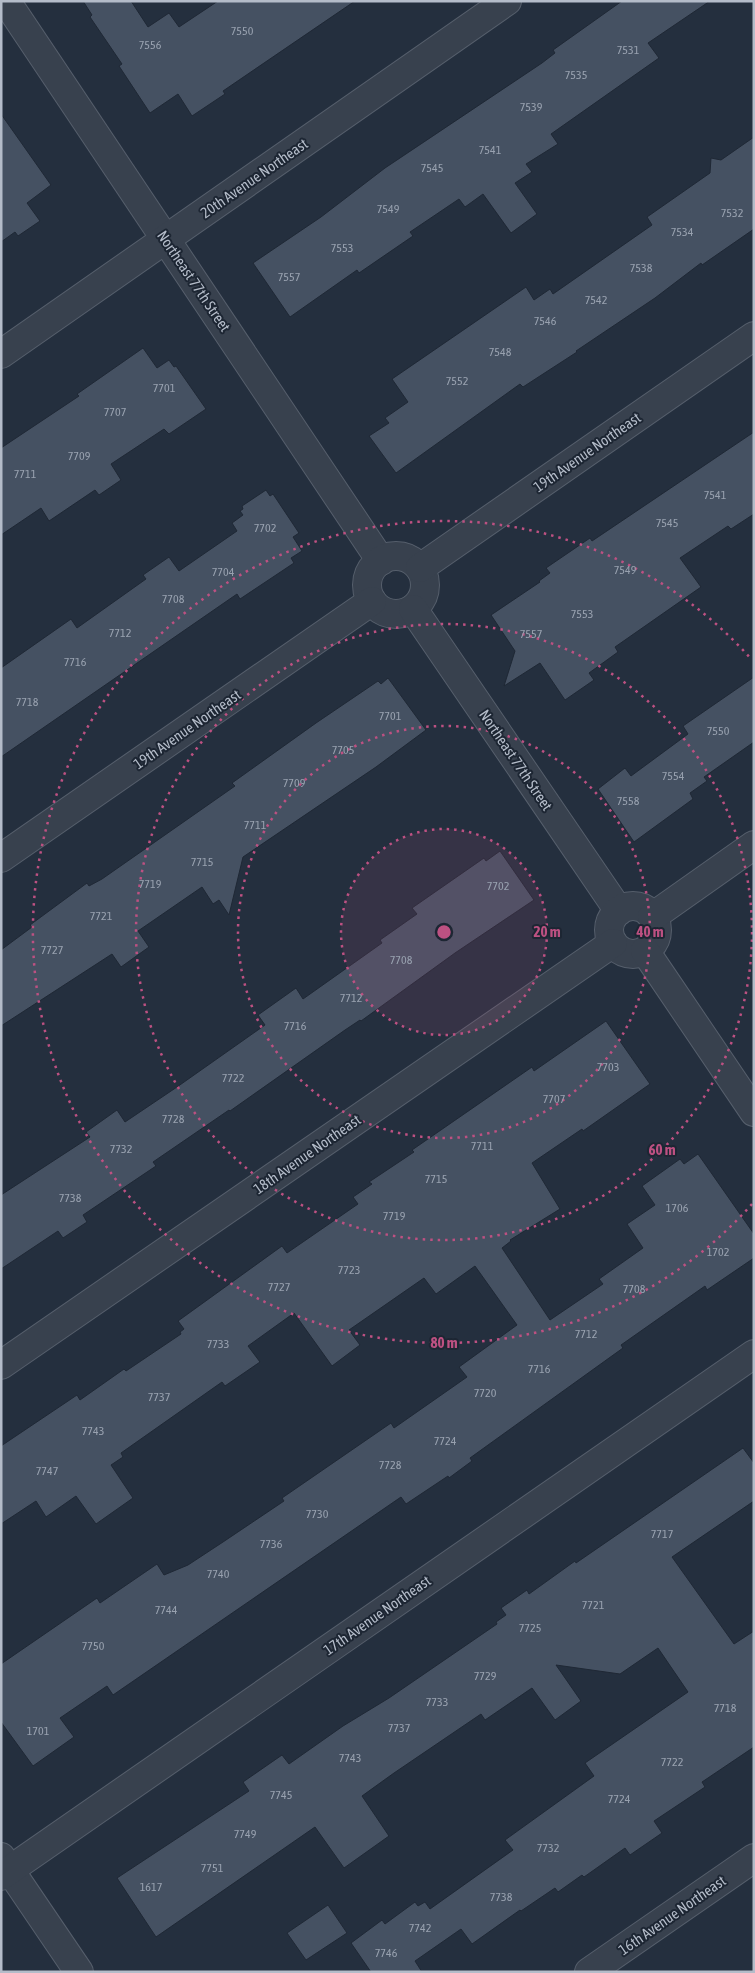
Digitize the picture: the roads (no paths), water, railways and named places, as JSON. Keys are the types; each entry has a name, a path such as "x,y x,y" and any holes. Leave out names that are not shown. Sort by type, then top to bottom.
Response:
{"street":[{"name":"Northeast 77th Street","path":"6,1 381,561"},
{"name":"20th Avenue Northeast","path":"1,354 507,1"},
{"name":"19th Avenue Northeast","path":"420,568 754,336"},
{"path":"394,556 403,557 412,561 420,568 426,587 423,597 413,609 400,614 390,614 372,601 368,588 368,579 372,570 381,561 394,556"},
{"name":"19th Avenue Northeast","path":"1,858 372,601"},
{"name":"Northeast 77th Street","path":"413,609 619,911"},
{"path":"652,916 754,845"},
{"path":"630,906 637,907 645,909 652,916 656,922 657,930 651,946 645,951 629,954 613,943 610,926 612,918 619,911 630,906"},
{"name":"18th Avenue Northeast","path":"1,1364 613,943"},
{"path":"645,951 754,1112"},
{"name":"17th Avenue Northeast","path":"4,1868 754,1354"},
{"name":"16th Avenue Northeast","path":"589,1972 754,1858"},
{"path":"4,1868 79,1972"}]}
